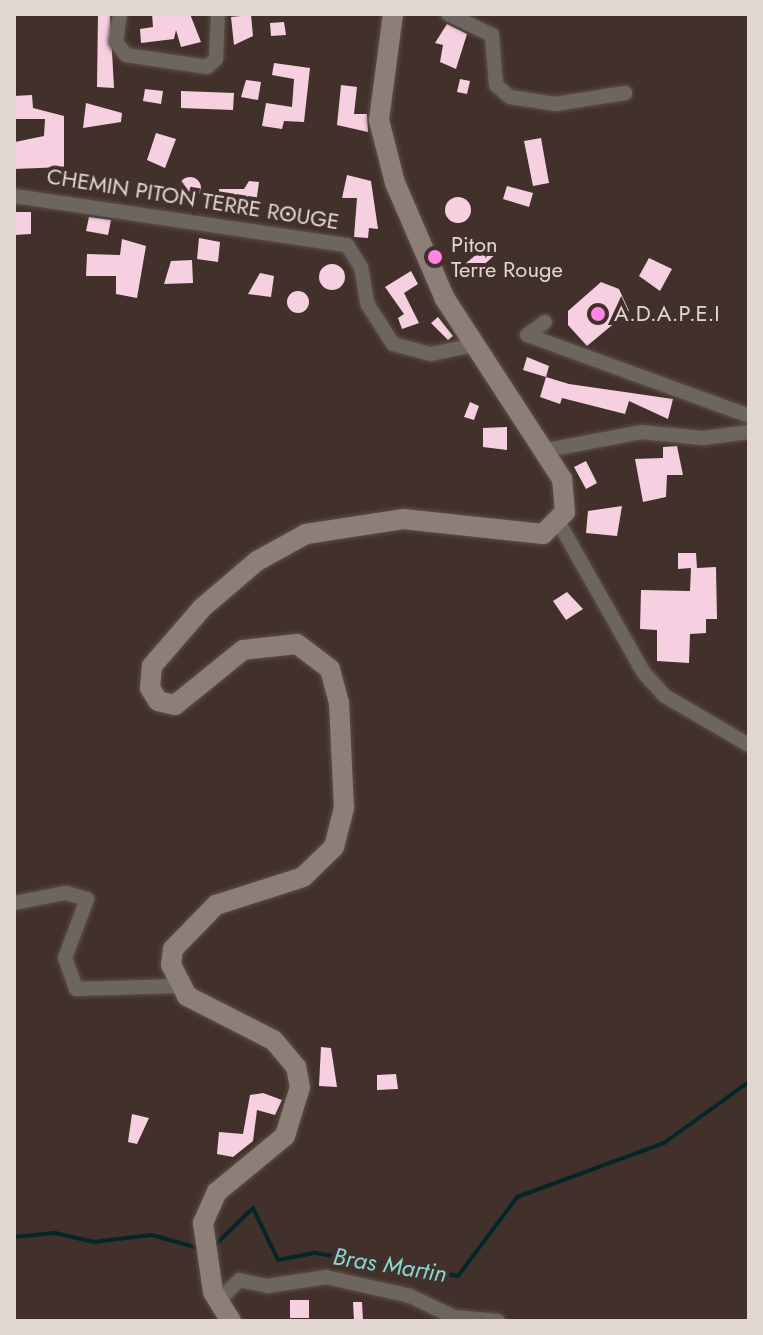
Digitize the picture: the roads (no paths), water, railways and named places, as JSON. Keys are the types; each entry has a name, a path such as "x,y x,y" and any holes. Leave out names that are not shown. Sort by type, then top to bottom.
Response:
{"main road":[{"path":"231,1321 217,1303 205,1263 203,1240 208,1205 285,1136 300,1087 296,1067 273,1040 206,1010 178,986 173,949 194,919 303,877 334,847 344,808 339,703 330,669 297,644 243,650 175,705 158,701 150,688 152,666 202,608 257,561 306,534 403,519 526,533 559,523 566,499 547,450 474,345 440,289 383,144 393,14"}],"street":[{"path":"120,14 116,42 126,55 207,67 216,59 218,14"},
{"path":"448,14 492,35 496,85 521,102 625,93"},
{"name":"CHEMIN PITON TERRE ROUGE","path":"21,196 347,245 361,267 368,305 393,344 431,354 474,345"},
{"path":"545,322 527,335 749,416"},
{"path":"547,450 641,432 703,438 749,432"},
{"path":"559,523 644,673 665,696 749,745"},
{"path":"14,903 66,893 87,899 65,958 76,989 178,986"},
{"path":"217,1303 239,1280 268,1286 326,1277 410,1296 454,1317 498,1321"}],"waterway":[{"name":"Bras Martin","path":"213,1247 253,1208 278,1260 315,1253 458,1276 517,1197 664,1143 749,1082"},
{"name":"Bras Martin","path":"14,1237 55,1233 94,1242 152,1235 201,1249"}],"place":[{"name":"Piton Terre Rouge","path":"435,257"},
{"name":"A.D.A.P.E.I","path":"598,314"}]}
